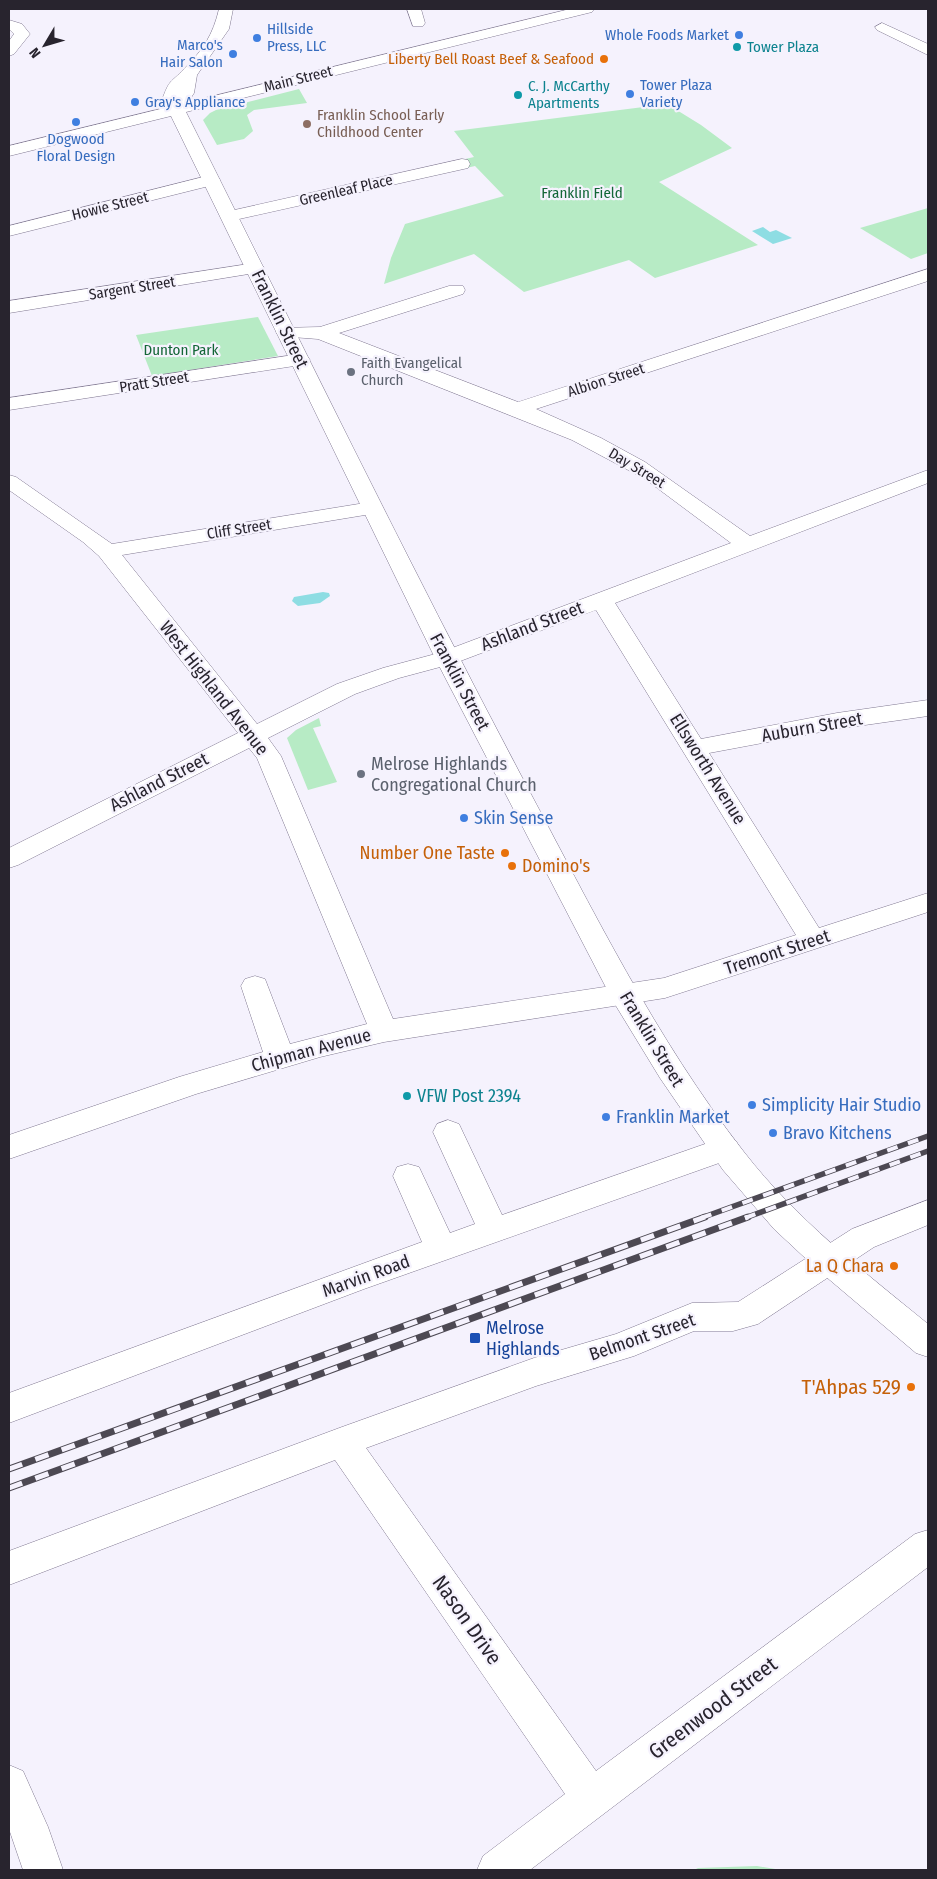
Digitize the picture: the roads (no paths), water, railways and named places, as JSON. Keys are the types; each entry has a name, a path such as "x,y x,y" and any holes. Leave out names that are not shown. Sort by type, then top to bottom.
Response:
{"street":[{"path":"176,109 186,93 190,74 222,29 226,9"},
{"name":"Main Street","path":"9,151 587,9"},
{"path":"9,24 20,29 22,34 9,51"},
{"path":"882,27 928,50"},
{"name":"Franklin Street","path":"176,109 230,216 371,508 447,658 624,994 670,1070 725,1149 763,1197 829,1261 928,1343"},
{"name":"Greenleaf Place","path":"230,216 462,164"},
{"name":"Howie Street","path":"9,231 211,180"},
{"name":"Sargent Street","path":"9,307 255,268"},
{"name":"Albion Street","path":"518,409 928,275"},
{"path":"286,332 321,333 456,290"},
{"path":"321,333 518,409"},
{"name":"Pratt Street","path":"9,404 300,360"},
{"name":"Day Street","path":"518,409 584,438 640,467 747,544"},
{"name":"Ashland Street","path":"11,854 352,686 447,658 928,476"},
{"name":"West Highland Avenue","path":"9,481 91,537 107,551 269,756 384,1031"},
{"name":"Cliff Street","path":"107,551 371,508"},
{"name":"Ellsworth Avenue","path":"601,599 813,940"},
{"name":"Auburn Street","path":"695,748 837,721 928,708"},
{"name":"Tremont Street","path":"624,994 674,985 928,902"},
{"path":"255,986 280,1058"},
{"name":"Chipman Avenue","path":"9,1147 189,1085 320,1046 384,1031 585,1002 624,994"},
{"path":"448,1132 493,1230"},
{"name":"Marvin Road","path":"9,1408 440,1249 725,1149"},
{"path":"408,1176 440,1249"},
{"name":"Belmont Street","path":"9,1568 342,1442 547,1367 622,1346 692,1317 733,1317 746,1314 863,1238 928,1212"},
{"name":"Nason Drive","path":"342,1442 592,1799"},
{"name":"Greenwood Street","path":"498,1870 928,1546"},
{"path":"9,1785 26,1821 43,1870"}],"water":[{"path":"763,227 770,232 776,230 792,238 773,244 752,231"},
{"path":"323,592 329,593 330,596 320,603 298,606 292,601 294,597"}],"railway":[{"path":"701,1218 928,1136"},
{"path":"745,1218 928,1151"},
{"path":"9,1469 705,1217"},
{"path":"9,1488 748,1217"}],"place":[{"name":"Whole Foods Market","path":"739,35"},
{"name":"Hillside Press, LLC","path":"257,38"},
{"name":"Tower Plaza","path":"737,47"},
{"name":"Marco's Hair Salon","path":"233,54"},
{"name":"Liberty Bell Roast Beef & Seafood","path":"604,59"},
{"name":"Tower Plaza Variety","path":"630,94"},
{"name":"C. J. McCarthy Apartments","path":"518,95"},
{"name":"Gray's Appliance","path":"135,102"},
{"name":"Dogwood Floral Design","path":"76,122"},
{"name":"Franklin School Early Childhood Center","path":"307,124"},
{"name":"Faith Evangelical Church","path":"351,372"},
{"name":"Melrose Highlands Congregational Church","path":"361,774"},
{"name":"Skin Sense","path":"464,818"},
{"name":"Number One Taste","path":"505,853"},
{"name":"Domino's","path":"512,866"},
{"name":"VFW Post 2394","path":"407,1096"},
{"name":"Simplicity Hair Studio","path":"752,1105"},
{"name":"Franklin Market","path":"606,1117"},
{"name":"Bravo Kitchens","path":"773,1133"},
{"name":"La Q Chara","path":"894,1266"},
{"name":"Melrose Highlands","path":"475,1338"},
{"name":"T'Ahpas 529","path":"911,1387"}],"park label":[{"name":"Franklin Field","path":"582,193"},
{"name":"Dunton Park","path":"181,350"}]}
